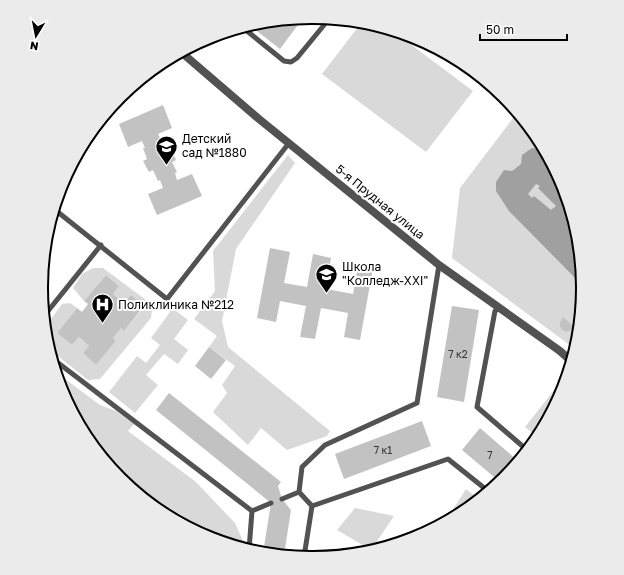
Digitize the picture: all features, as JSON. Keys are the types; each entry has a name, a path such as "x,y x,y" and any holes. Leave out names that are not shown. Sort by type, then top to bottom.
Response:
{"street":[{"name":"5-я Прудная улица","path":"186,56 289,143 439,265 567,357"}],"lane":[{"path":"247,32 284,61 291,62 297,58 324,25"},
{"path":"59,213 167,298 289,143"},
{"path":"49,309 100,245"},
{"path":"312,506 299,492 302,467 325,445 417,403 439,265"},
{"path":"499,308 495,312 478,407 522,446"},
{"path":"60,365 252,511"},
{"path":"312,506 448,459 483,488"},
{"path":"282,499 299,492"},
{"path":"252,511 271,503"},
{"path":"305,551 312,506"},
{"path":"250,543 252,511"}],"shaded area":[{"path":"357,28 380,33 408,42 473,91 426,152 322,74"},
{"path":"513,118 531,141 548,171 562,203 567,219 573,253 576,288 569,345 452,258 460,188"},
{"path":"532,148 536,149 548,171 562,203 567,219 575,278 509,211 496,191 496,182 504,170 512,171 521,164 522,155","holes":["536,184 540,186 538,188 556,206 551,210 534,196 532,198 528,194"]},
{"path":"288,155 295,163 236,249 222,321 228,347 330,431 327,436 287,450 261,428 248,445 213,412 227,393 222,385 235,366 209,347 217,336 194,319 215,291 213,251"},
{"path":"93,268 103,268 146,300 152,309 151,318 100,379 88,380 57,355 51,319 62,304 70,303 77,308 57,333 72,345 79,337 89,346 83,353 96,365 116,341 113,338 121,328 125,330 144,307 131,295 124,303 113,294 119,286 106,275 84,301 73,288 82,274"},
{"path":"171,307 188,320 174,339 188,350 178,364 164,354 146,375 158,385 135,413 109,392 137,356 146,363 160,345 151,338 170,312 168,310"},
{"path":"65,379 100,405 116,411 134,424 128,431 196,482 235,523 243,541 227,537 195,524 166,507 138,486 114,461 93,434 76,404"},
{"path":"554,390 532,432 525,427"},
{"path":"466,489 474,495 458,507 452,511"},
{"path":"355,508 394,516 376,543 364,546 337,530"}],"building":[{"path":"298,25 280,49 256,30 278,26"},
{"path":"163,105 172,128 158,134 161,140 163,139 167,149 171,148 176,160 172,162 177,172 175,173 177,180 192,174 202,196 157,215 148,194 163,188 160,180 158,181 153,170 149,172 143,161 147,159 142,141 128,147 119,124"},
{"path":"270,248 290,252 284,283 307,287 313,254 331,258 326,289 353,294 358,265 373,268 360,340 344,337 348,313 321,308 315,339 300,337 306,306 280,301 276,322 257,318"},
{"path":"106,275 119,286 113,294 124,303 131,295 144,306 124,331 121,328 113,338 116,341 96,365 83,353 89,346 79,337 72,345 57,333 77,308 82,312 88,304 84,301"},
{"path":"452,306 479,310 464,402 437,397"},
{"path":"563,317 572,326 572,329 567,332 562,330 560,322"},
{"path":"209,347 226,360 211,379 195,366"},
{"path":"169,393 281,482 278,486 282,499 291,510 285,549 264,547 271,503 156,410"},
{"path":"422,421 431,446 344,479 335,454"},
{"path":"480,428 513,457 495,477 462,450"}],"place":[{"name":"Детский сад №1880","path":"167,166"},
{"name":"Школа \"Колледж-XXI\"","path":"326,294"},
{"name":"Поликлиника №212","path":"103,324"}]}
